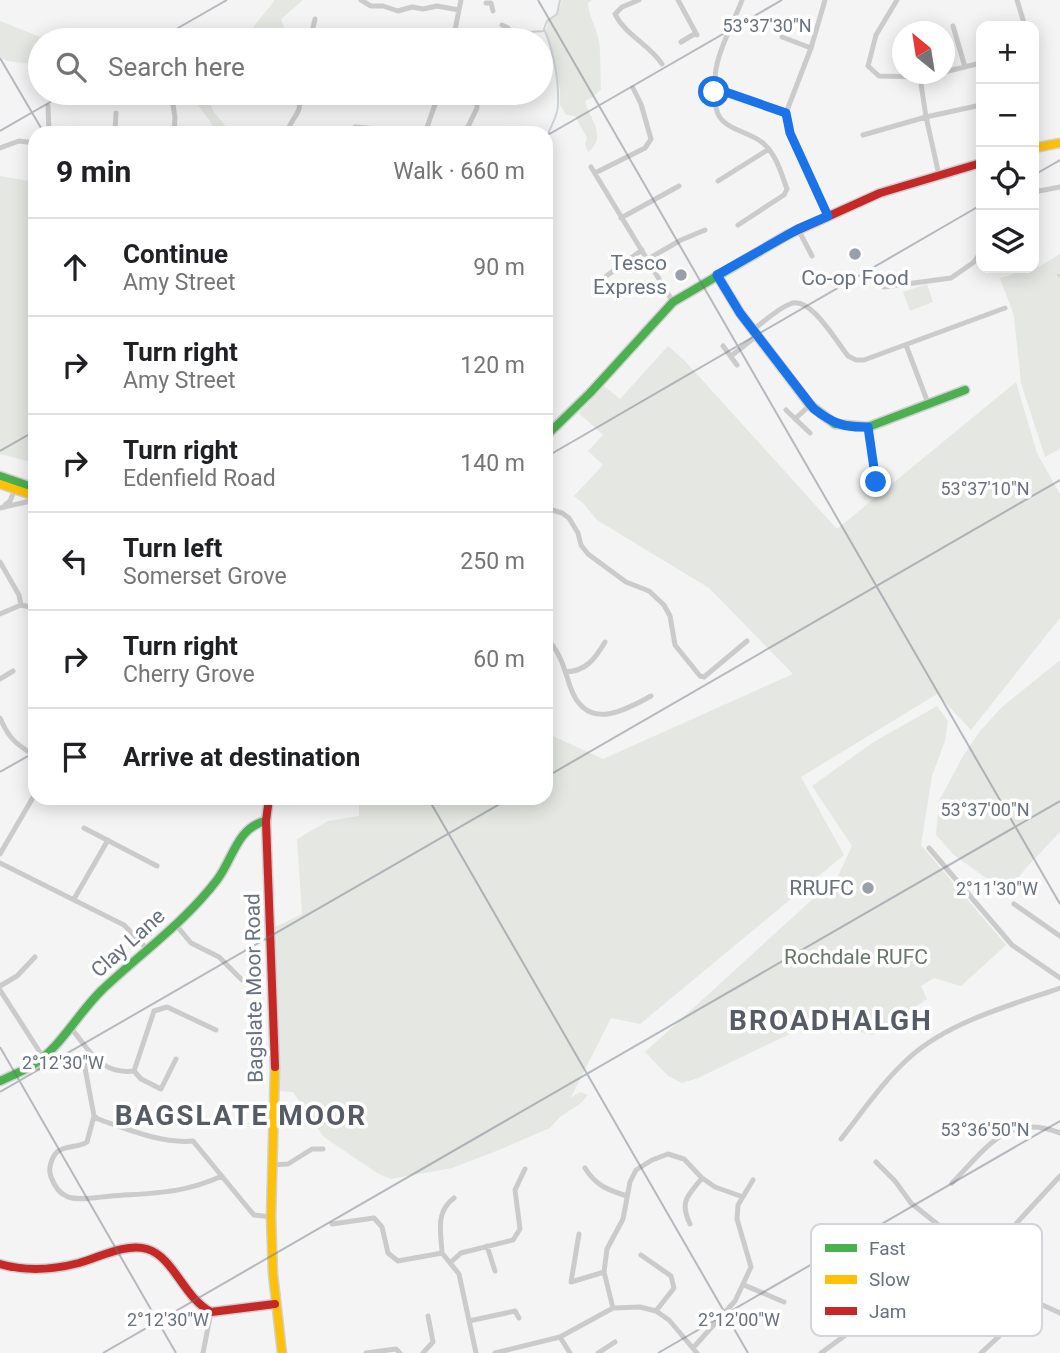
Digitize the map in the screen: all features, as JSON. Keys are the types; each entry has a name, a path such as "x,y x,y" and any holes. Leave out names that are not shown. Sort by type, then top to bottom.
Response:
{"street":[{"path":"361,0 371,6 383,6 398,11 412,7 423,9 437,6 460,10"},
{"path":"456,28 461,0"},
{"path":"639,0 622,7 615,14 662,64"},
{"path":"678,0 697,34 681,42"},
{"path":"738,225 787,192 769,149 761,141 727,124 718,114 714,92 717,89 715,82 719,56 742,0"},
{"path":"825,0 811,48 786,113 790,133 828,216"},
{"path":"892,77 879,76 869,65 876,36 897,0"},
{"path":"1017,0 1023,21"},
{"path":"490,2 493,10"},
{"path":"313,28 315,19"},
{"path":"502,25 506,28"},
{"path":"955,33 965,67"},
{"path":"782,37 811,48"},
{"path":"955,69 976,64"},
{"path":"921,84 939,175"},
{"path":"595,173 645,148 650,139 641,104 633,88"},
{"path":"717,89 786,113"},
{"path":"173,105 174,126"},
{"path":"289,126 290,120 302,105"},
{"path":"427,126 435,105"},
{"path":"468,126 477,105"},
{"path":"48,106 49,126"},
{"path":"863,135 976,106"},
{"path":"115,126 116,113"},
{"path":"0,148 19,141 28,142"},
{"path":"1039,146 1060,143"},
{"path":"718,181 769,149"},
{"path":"553,429 673,302 798,229 880,193 976,164"},
{"path":"592,167 673,302"},
{"path":"621,218 679,186"},
{"path":"1039,191 1060,187"},
{"path":"798,229 812,256"},
{"path":"648,259 705,230"},
{"path":"593,285 642,250"},
{"path":"884,287 951,278 976,259"},
{"path":"717,275 740,313 810,404 835,424 868,427 965,390"},
{"path":"731,356 791,303 801,302 812,309 848,356 856,360 864,360 1005,308"},
{"path":"906,345 928,402"},
{"path":"723,346 737,365"},
{"path":"795,419 810,404"},
{"path":"786,410 810,433"},
{"path":"868,427 876,482"},
{"path":"0,476 28,494"},
{"path":"0,484 28,487"},
{"path":"1,507 10,501 16,486"},
{"path":"1,507 28,500"},
{"path":"553,510 569,518 588,554 626,582 649,592 664,605 670,616 675,645 700,676 707,674 747,640"},
{"path":"0,562 19,595 21,605"},
{"path":"0,614 21,605 28,606"},
{"path":"566,673 592,662 605,642"},
{"path":"553,648 578,702 590,712 600,715 619,713 650,696"},
{"path":"0,679 13,671"},
{"path":"0,718 7,736 28,751"},
{"path":"0,741 7,736"},
{"path":"0,854 29,805"},
{"name":"Bagslate Moor Road","path":"268,805 266,821 275,1051 271,1217 275,1304 282,1353"},
{"name":"Clay Lane","path":"0,1081 33,1065 43,1057 98,993 149,951 220,877 248,827 257,821 266,821"},
{"path":"84,828 157,866"},
{"path":"74,899 108,840"},
{"path":"929,848 1012,945 1060,978"},
{"path":"0,863 124,925 149,951"},
{"path":"1014,904 1060,936"},
{"path":"176,925 191,943 219,957 242,980"},
{"path":"35,957 17,976 0,988 43,1057"},
{"path":"841,1139 888,1079 912,1055 981,1015 1060,988"},
{"path":"134,1071 154,1011 167,1007 216,1030"},
{"path":"69,1026 92,1057 118,1073 134,1071"},
{"path":"92,1057 85,1068 94,1116 87,1142 61,1150 50,1166 52,1180 67,1196 84,1198 157,1195 198,1186 222,1176"},
{"path":"134,1071 141,1079 161,1089 176,1059"},
{"path":"33,1065 37,1068 85,1068"},
{"path":"94,1116 140,1133 184,1142 193,1141 201,1145 254,1215 271,1217"},
{"path":"952,1183 994,1140 1006,1132 1032,1125 1060,1133"},
{"path":"272,1165 288,1164 312,1149 323,1149"},
{"path":"613,1308 604,1272 607,1249 623,1219 630,1182 636,1170 668,1154 684,1159 715,1187 743,1197"},
{"path":"876,1162 895,1181 911,1203 937,1224"},
{"path":"585,1168 593,1181 605,1190 627,1196"},
{"path":"450,1263 461,1253 513,1240 520,1229 515,1190 525,1169"},
{"path":"1016,1224 1060,1176"},
{"path":"690,1224 684,1211 685,1199 702,1178"},
{"path":"495,1353 560,1337 613,1308 640,1307 656,1311 669,1320 695,1350 708,1329 725,1314 744,1285 751,1267 737,1219 738,1205 752,1180"},
{"path":"454,1198 445,1204 440,1216 442,1253 459,1274 476,1353"},
{"path":"332,1224 374,1218 383,1227 388,1253 398,1261 442,1253"},
{"path":"571,1290 579,1234"},
{"path":"487,1246 495,1271"},
{"path":"0,1264 11,1268 45,1270 74,1265 129,1248 149,1249 165,1261 193,1300 211,1312 275,1304"},
{"path":"641,1255 671,1276 674,1288 656,1311"},
{"path":"571,1282 604,1272"},
{"path":"744,1285 784,1301"},
{"path":"1042,1304 1060,1312"},
{"path":"469,1321 516,1311 519,1318"},
{"path":"204,1353 211,1312"},
{"path":"423,1353 433,1342 428,1315"},
{"path":"821,1353 845,1336"},
{"path":"981,1353 999,1336"},
{"path":"560,1337 570,1353"},
{"path":"598,1353 615,1342"},
{"path":"366,1353 396,1349 400,1353"}],"green space":[{"path":"275,0 303,0 281,19 284,28 253,28"},
{"path":"562,0 592,0 588,3 599,42 601,89 585,101 597,134 594,146 588,152 585,144 587,138 575,116 566,115 560,105 560,89 553,60 553,28 547,28 548,21 557,15"},
{"path":"0,21 28,32 28,64 7,61 0,57"},
{"path":"198,105 210,105 225,126 212,126"},
{"path":"0,176 28,181 28,461 0,454"},
{"path":"1060,254 1060,449 1045,457 1021,383 1014,316 1000,278 1017,273 1039,273 1040,266"},
{"path":"927,284 933,302 910,311 903,292"},
{"path":"668,346 685,361 837,529 1016,382 1037,453 1060,494 1060,618 971,730 937,694 801,777 844,855 640,1024 611,1018 571,1098 580,1092 588,1095 550,1128 452,1168 391,1179 377,1173 324,1137 293,1092 279,1091 275,927 302,914 297,839 328,821 359,816 359,805 553,805 553,736 603,759 793,674 709,588 597,520 574,496 603,465 588,451 603,435 579,413 604,386 620,399"},
{"path":"1060,660 1060,832 1025,869 1007,893 954,855 936,835 939,801 980,731 1002,707"},
{"name":"Rochdale RUFC","path":"937,706 948,721 945,741 932,776 921,845 1006,945 961,986 934,978 921,986 927,999 872,1035 836,1026 800,1029 698,1078 682,1083 668,1076 645,1052 838,876 852,846 812,786 872,743"}],"waterway":[{"path":"544,28 547,21 557,14 560,0"},
{"path":"551,126 558,105 553,57"}],"traffic: fast":[{"path":"553,429 673,302 787,235"},
{"path":"717,275 740,313 810,405 835,424 868,427 965,390"},
{"path":"0,476 28,486"},
{"path":"0,1081 43,1058 93,999 177,924 204,895 223,872 248,830 266,821"}],"traffic: slow":[{"path":"1039,147 1060,143"},
{"path":"0,484 28,494"},
{"path":"275,1067 271,1217 273,1274 282,1353"}],"traffic: jam":[{"path":"787,235 880,193 976,164"},
{"path":"268,805 266,821 275,1067"},
{"path":"0,1264 49,1269 79,1263 122,1249 147,1249 164,1260 193,1297 211,1312 275,1304"}],"place":[{"name":"Co-op Food","path":"855,254"},
{"name":"Tesco Express","path":"681,275"},
{"name":"RRUFC","path":"868,888"}],"district":[{"name":"BROADHALGH","path":"831,1020"},
{"name":"BAGSLATE MOOR","path":"241,1115"}],"route":[{"path":"714,92 717,89 786,113 790,133 828,216 798,229 717,275 740,313 814,409 835,424 855,428 868,427 876,482"}]}
